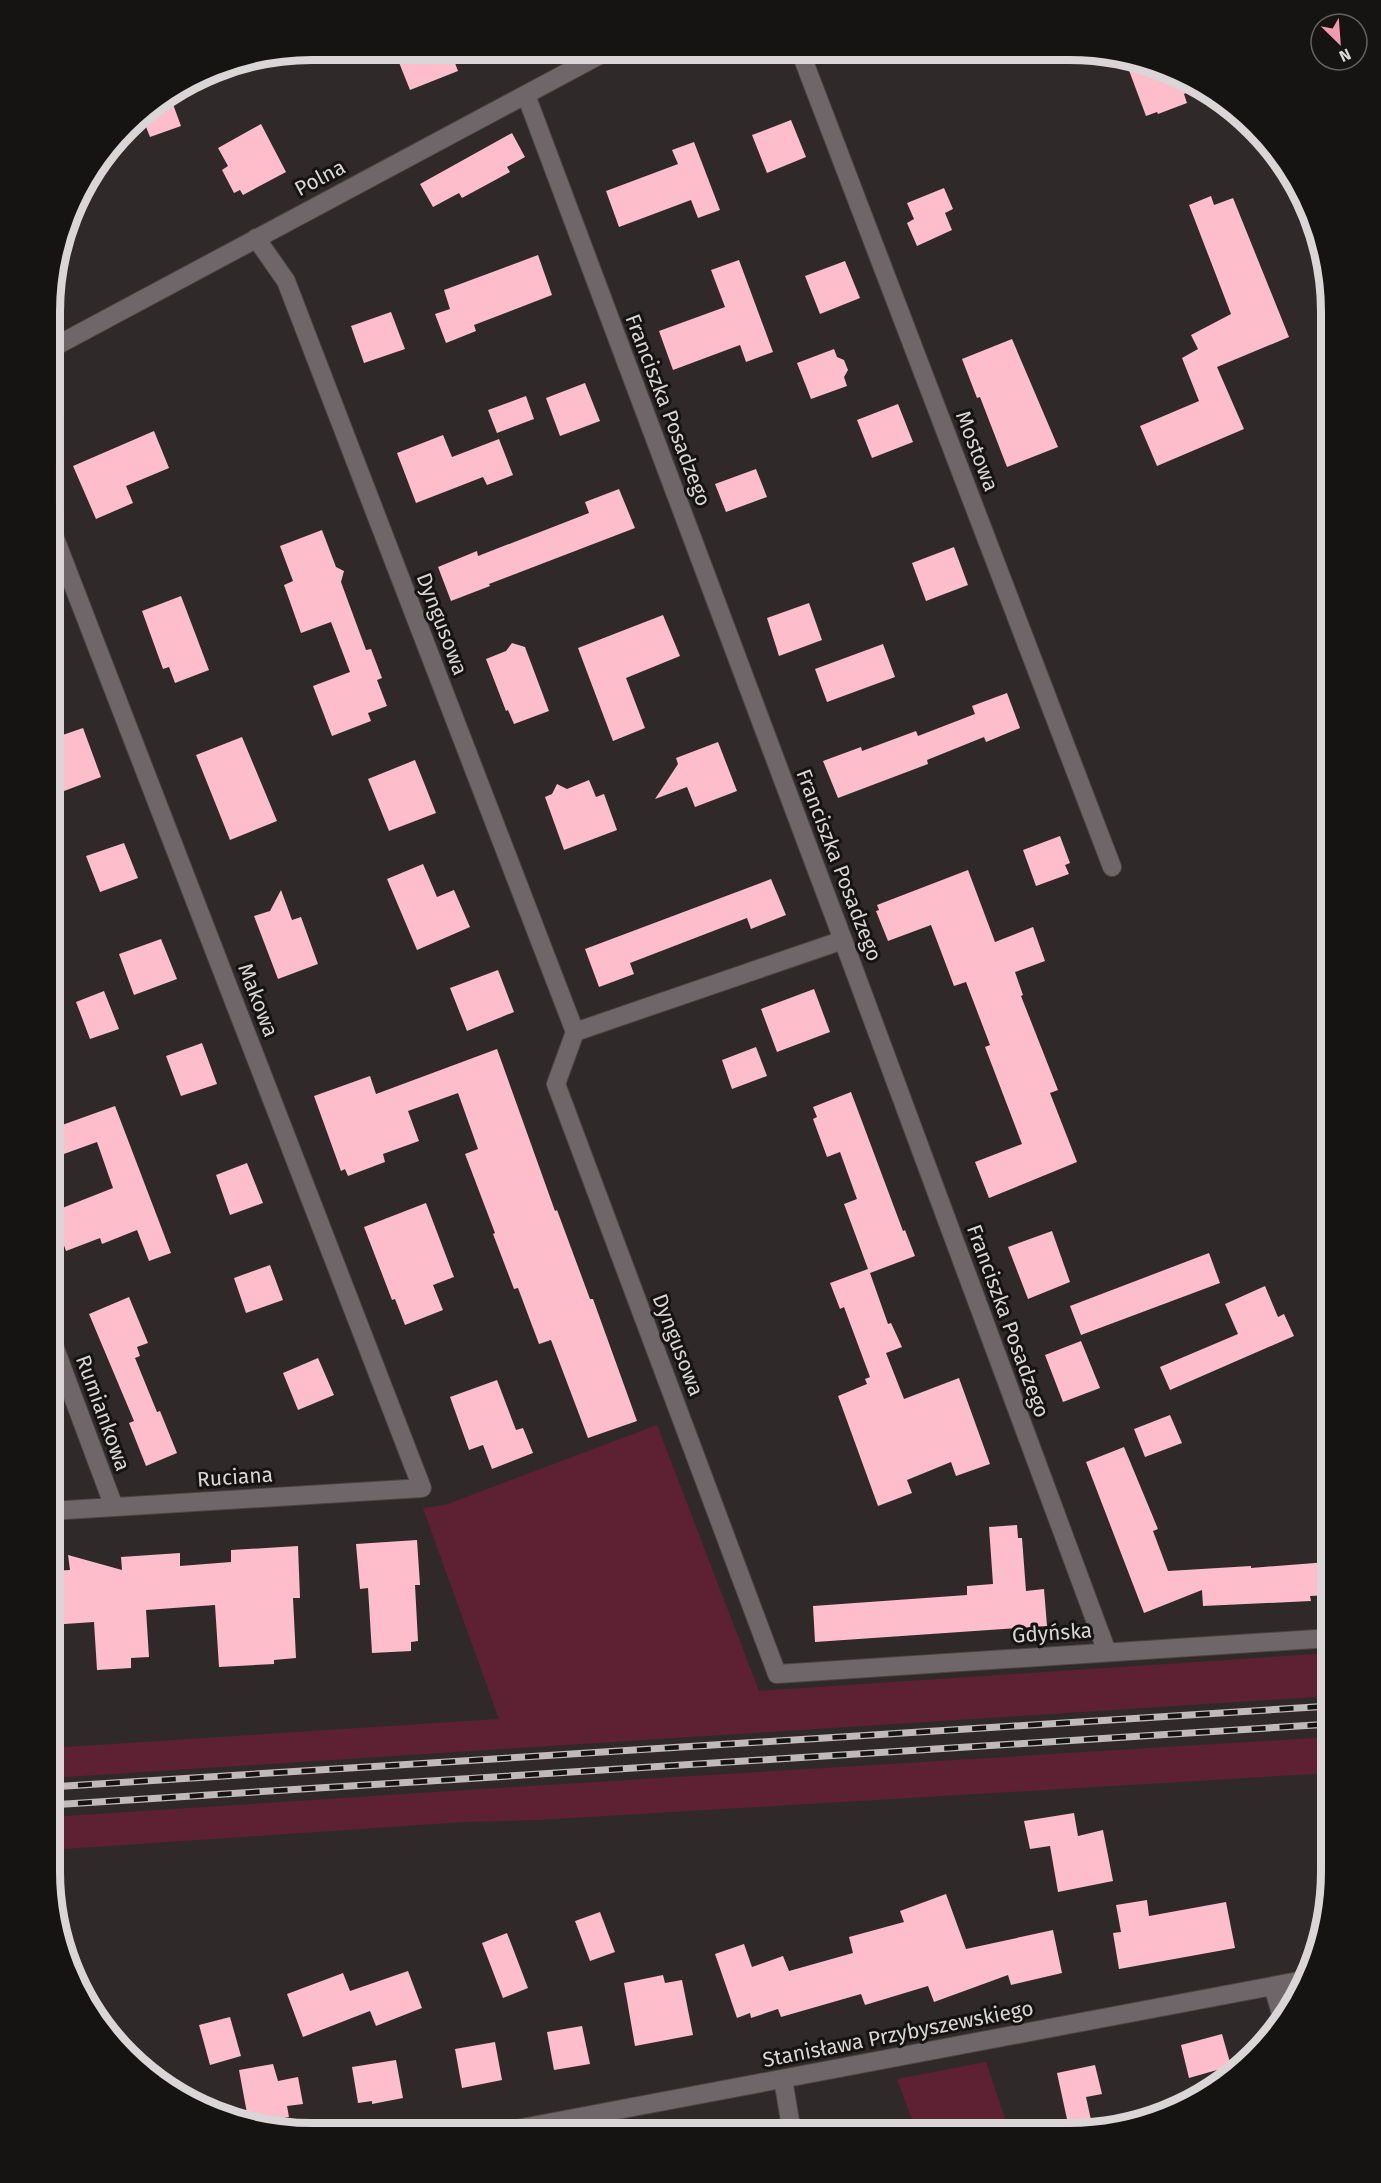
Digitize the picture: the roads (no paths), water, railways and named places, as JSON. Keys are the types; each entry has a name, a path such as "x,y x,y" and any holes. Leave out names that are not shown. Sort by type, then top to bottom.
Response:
{"street":[{"name":"Polna","path":"60,344 591,60"},
{"name":"Mostowa","path":"803,60 1112,867"},
{"name":"Franciszka Posadzego","path":"526,95 1107,1652"},
{"name":"Dyngusowa","path":"256,237 286,281 575,1032 556,1084 777,1674"},
{"name":"Makowa","path":"60,551 422,1488"},
{"path":"575,1032 843,940"},
{"name":"Rumiankowa","path":"60,1362 114,1507"},
{"name":"Ruciana","path":"60,1510 422,1488"},
{"name":"Gdyńska","path":"777,1674 1321,1639"},
{"name":"Stanisława Przybyszewskiego","path":"549,2123 1295,1982"},
{"path":"1273,1986 1279,2009"},
{"path":"783,2079 791,2123"}],"railway":[{"path":"60,1786 1321,1707"},
{"path":"60,1804 1321,1725"}]}
